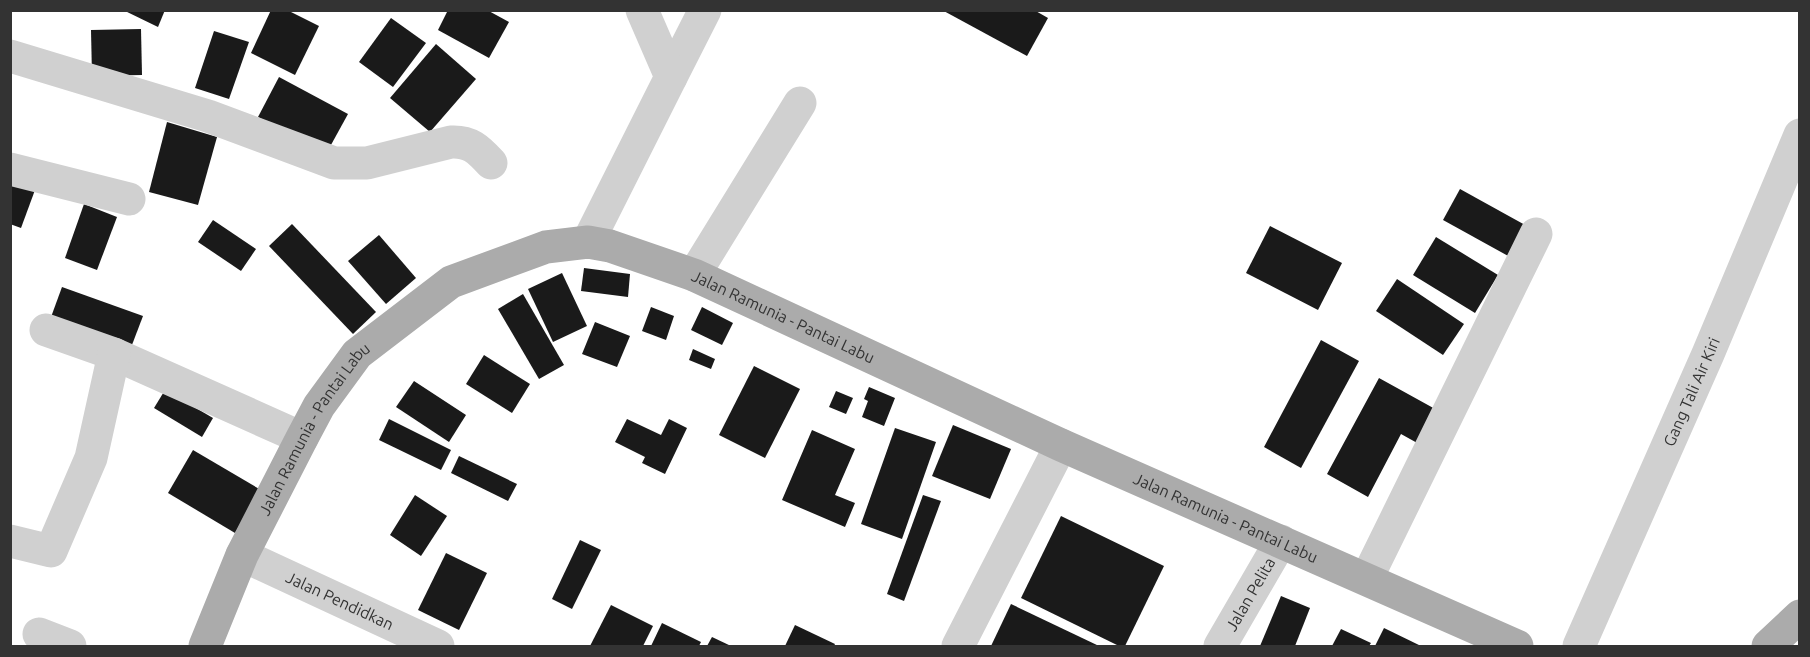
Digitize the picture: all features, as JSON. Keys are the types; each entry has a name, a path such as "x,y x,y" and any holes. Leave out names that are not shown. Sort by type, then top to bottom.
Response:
{"main road":[{"name":"Jalan Ramunia - Pantai Labu","path":"205,646 242,555 319,405 357,354 451,282 546,247 588,242 610,246 694,275 1061,445 1281,540 1517,646"},
{"path":"1768,646 1800,616"}],"street":[{"path":"642,10 671,77"},
{"path":"588,242 705,10"},
{"path":"10,56 220,120 334,163 367,163 451,142 464,141 476,147 491,163"},
{"path":"694,275 800,104"},
{"name":"Gang Tali Air Kiri","path":"1579,646 1703,365 1800,135"},
{"path":"10,169 129,199"},
{"path":"1367,578 1536,234"},
{"path":"46,330 114,354 302,438"},
{"path":"10,540 51,551 91,458 114,354"},
{"path":"958,646 1061,445"},
{"name":"Jalan Pelita","path":"1220,646 1281,540"},
{"name":"Jalan Pendidkan","path":"242,555 438,646"},
{"path":"39,634 70,646"}],"building":[{"path":"123,10 165,10 158,27"},
{"path":"271,10 287,10 319,26 295,75 251,53"},
{"path":"448,10 487,10 509,22 489,58 438,30"},
{"path":"942,10 1034,10 1048,18 1027,56"},
{"path":"391,18 426,43 393,87 359,62"},
{"path":"141,29 142,75 92,76 91,30"},
{"path":"214,31 249,42 229,99 195,88"},
{"path":"436,44 476,79 430,132 390,98"},
{"path":"279,77 348,114 326,154 258,117"},
{"path":"167,122 217,137 198,205 149,192"},
{"path":"10,181 35,190 21,228 10,224"},
{"path":"1460,189 1527,226 1510,257 1443,220"},
{"path":"84,204 117,217 97,270 65,258"},
{"path":"213,220 256,249 241,271 198,242"},
{"path":"292,224 376,312 353,334 269,246"},
{"path":"1270,226 1342,263 1318,310 1246,273"},
{"path":"379,235 416,278 386,304 348,261"},
{"path":"1436,237 1498,275 1475,313 1413,275"},
{"path":"584,268 630,274 628,297 581,291"},
{"path":"562,273 587,326 553,342 528,289"},
{"path":"1397,279 1464,324 1443,355 1376,311"},
{"path":"62,287 143,316 127,358 47,328"},
{"path":"523,294 564,365 539,379 498,309"},
{"path":"651,307 674,316 666,340 642,331"},
{"path":"702,307 733,323 722,345 691,330"},
{"path":"595,322 630,336 617,367 582,354"},
{"path":"1321,340 1359,361 1301,468 1264,447"},
{"path":"693,349 715,359 711,369 689,360"},
{"path":"484,355 530,384 512,413 466,384"},
{"path":"754,366 800,389 765,458 719,435"},
{"path":"1379,378 1446,415 1428,449 1401,434 1368,497 1327,474"},
{"path":"414,381 466,415 449,442 396,407"},
{"path":"869,387 895,398 884,426 862,417 868,401 864,399"},
{"path":"165,390 213,418 202,437 154,408"},
{"path":"836,391 853,398 846,414 829,407"},
{"path":"389,419 451,450 441,470 379,440"},
{"path":"627,419 661,435 669,419 687,428 665,474 642,463 645,457 615,442"},
{"path":"953,425 1011,449 990,499 932,476"},
{"path":"895,428 936,442 902,539 861,524"},
{"path":"812,430 855,449 835,495 855,503 845,527 782,500"},
{"path":"193,450 261,490 235,533 168,493"},
{"path":"459,456 517,484 508,501 451,473"},
{"path":"415,495 447,516 421,556 390,535"},
{"path":"923,495 941,501 904,601 887,594"},
{"path":"1061,516 1164,566 1125,646 1119,646 1021,598"},
{"path":"580,540 601,550 572,609 552,599"},
{"path":"446,553 487,573 459,630 418,610"},
{"path":"1281,596 1310,608 1295,646 1260,646"},
{"path":"1011,604 1099,646 991,646"},
{"path":"611,605 653,626 643,646 590,646"},
{"path":"662,623 701,642 699,646 651,646"},
{"path":"795,625 835,644 834,646 785,646"},
{"path":"1384,628 1421,646 1375,646"},
{"path":"1341,629 1371,643 1369,646 1332,646"},
{"path":"712,637 731,646 707,646"}]}
